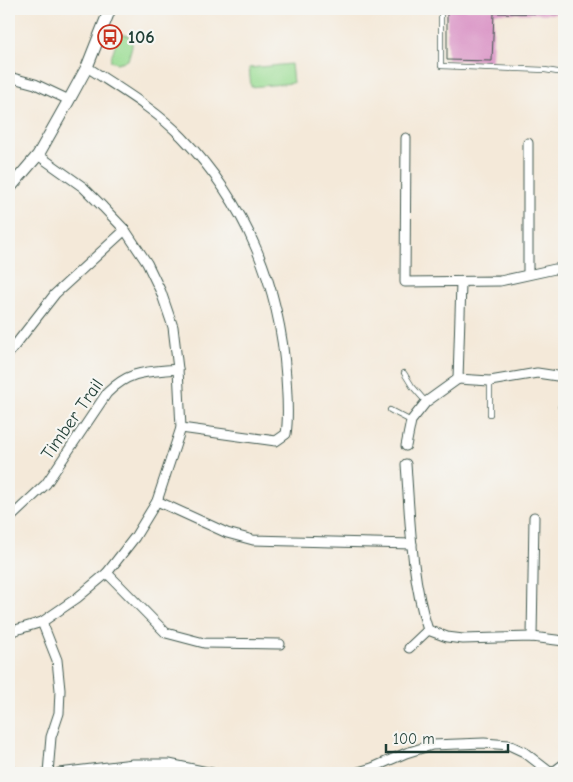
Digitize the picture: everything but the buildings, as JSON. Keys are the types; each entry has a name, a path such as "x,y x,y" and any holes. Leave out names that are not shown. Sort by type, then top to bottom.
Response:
{"street":[{"path":"9,190 38,155 69,100 87,67 110,9"},
{"path":"87,67 151,110 181,136 206,164 237,208 258,253 275,302 284,348 288,419 286,434 276,441 181,428"},
{"path":"9,76 35,84 69,100"},
{"path":"406,138 405,282 461,283 500,281 528,274 564,269"},
{"path":"528,143 528,274"},
{"path":"9,632 42,622 77,598 107,573 135,537 157,501 181,428 178,369 173,327 147,263 125,230 83,187 38,155"},
{"path":"9,353 55,294 125,230"},
{"path":"458,379 461,283"},
{"name":"Timber Trail","path":"9,519 46,484 107,394 118,382 135,373 178,369"},
{"path":"406,446 411,421 426,402 458,379 490,381 537,373 564,377"},
{"path":"406,464 412,544 422,613 428,630 446,637 532,637 564,642"},
{"path":"157,501 227,533 253,540 412,544"},
{"path":"532,637 534,517"},
{"path":"107,573 166,633 204,643 280,644"},
{"path":"42,622 57,660 60,690 59,713 51,737 48,773"},
{"path":"409,648 428,630"},
{"path":"356,773 372,768 406,752 432,745 484,743 509,745 524,752 552,773 564,764"},
{"path":"59,773 132,764 169,764 212,773"},
{"path":"9,771 18,773"}],"lane":[{"path":"441,9 441,66 545,70 564,73"},
{"path":"404,373 426,402"},
{"path":"490,381 490,414"},
{"path":"390,410 411,421"}],"green space":[{"path":"119,33 132,37 132,46 128,60 117,63 110,61"},
{"path":"291,64 293,83 251,87 249,68"}],"place":[{"name":"106","path":"110,37"}]}
